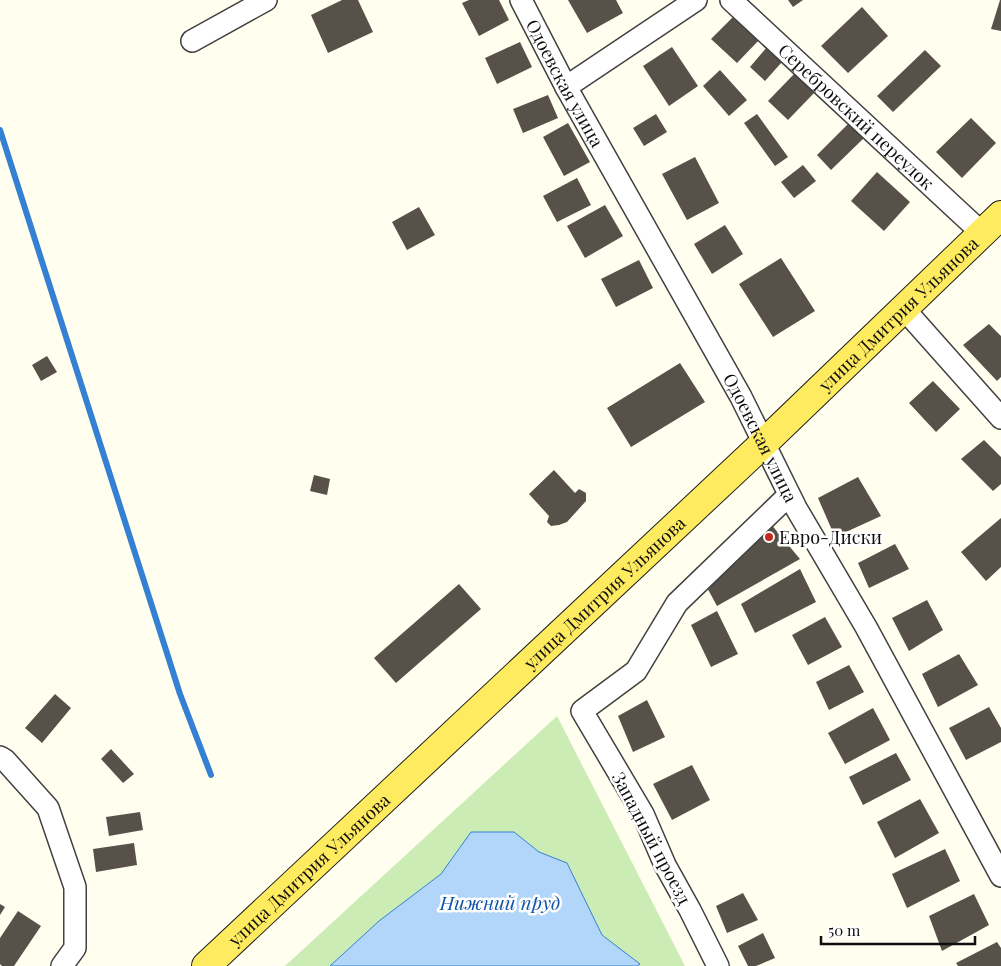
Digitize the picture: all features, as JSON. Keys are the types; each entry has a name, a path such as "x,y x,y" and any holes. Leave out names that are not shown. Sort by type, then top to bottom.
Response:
{"main road":[{"name":"улица Дмитрия Ульянова","path":"206,966 765,442 991,224"}],"street":[{"path":"192,41 266,0"},
{"name":"Одоевская улица","path":"521,0 566,87 742,397 792,501 866,627 1001,876"},
{"path":"566,87 696,0"},
{"name":"Серебровский переулок","path":"731,0 991,224"},
{"path":"904,309 1001,418"},
{"name":"Западный проезд","path":"718,966 690,910 664,865 643,814 582,712 636,671 677,603 792,501"},
{"path":"0,757 5,760 48,808 75,887 75,948 62,966"}],"green space":[{"path":"557,716 685,966 285,966"}],"water":[{"name":"Нижний пруд","path":"471,832 514,832 539,852 567,863 602,935 640,964 637,966 330,966 379,921 441,874"}],"building":[{"path":"342,0 358,0 373,32 328,53 311,15"},
{"path":"469,0 499,0 509,20 479,36 462,3"},
{"path":"568,0 616,0 623,13 587,33"},
{"path":"788,0 803,0 793,7"},
{"path":"1001,0 1001,31 991,29"},
{"path":"862,7 888,36 848,73 821,46"},
{"path":"735,15 760,39 737,63 711,39"},
{"path":"520,42 532,67 497,84 485,58"},
{"path":"672,47 698,86 669,106 643,66"},
{"path":"767,47 782,62 765,81 750,67"},
{"path":"925,50 941,66 893,112 877,96"},
{"path":"720,70 747,100 729,116 703,86"},
{"path":"795,73 815,92 788,120 768,101"},
{"path":"548,95 558,118 523,133 513,109"},
{"path":"656,114 667,132 644,146 633,128"},
{"path":"757,114 788,157 775,166 744,123"},
{"path":"971,118 996,143 962,178 936,152"},
{"path":"850,122 865,137 831,170 817,155"},
{"path":"568,123 590,162 564,176 543,137"},
{"path":"695,157 719,203 687,220 662,174"},
{"path":"803,165 816,181 794,198 781,182"},
{"path":"877,172 910,202 884,231 851,201"},
{"path":"577,178 591,205 557,222 543,196"},
{"path":"605,205 623,236 585,258 567,226"},
{"path":"419,207 435,235 407,250 392,222"},
{"path":"725,225 743,254 712,274 694,244"},
{"path":"781,258 815,311 773,337 739,284"},
{"path":"639,260 653,288 616,307 601,279"},
{"path":"989,324 1001,336 1001,377 997,381 963,345"},
{"path":"47,356 57,372 41,381 32,365"},
{"path":"680,363 705,402 631,447 607,408"},
{"path":"933,381 960,409 936,432 909,403"},
{"path":"984,440 1001,457 1001,484 993,491 961,459"},
{"path":"554,470 575,493 579,489 586,493 586,501 567,522 551,526 547,522 549,516 529,494"},
{"path":"314,475 330,479 327,495 310,491"},
{"path":"858,477 881,516 835,537 818,498"},
{"path":"1001,518 1001,567 986,581 961,552"},
{"path":"770,523 800,559 717,606 704,582"},
{"path":"895,544 909,569 869,588 858,563"},
{"path":"800,569 816,602 755,633 741,604"},
{"path":"459,584 481,609 396,683 374,658"},
{"path":"927,600 943,630 909,651 892,618"},
{"path":"717,611 738,654 711,667 691,625"},
{"path":"825,617 842,647 808,665 792,635"},
{"path":"959,654 978,685 938,707 922,674"},
{"path":"849,665 864,692 829,710 816,682"},
{"path":"55,694 71,708 42,743 25,728"},
{"path":"647,700 665,737 633,752 618,716"},
{"path":"989,707 1001,728 1001,742 966,760 949,728"},
{"path":"873,708 890,740 845,764 828,733"},
{"path":"111,749 134,774 123,783 101,759"},
{"path":"896,753 911,780 863,805 849,777"},
{"path":"692,765 710,800 672,820 653,784"},
{"path":"920,799 939,833 895,858 877,822"},
{"path":"140,812 143,830 109,836 106,817"},
{"path":"134,843 137,865 96,872 93,849"},
{"path":"945,849 960,881 907,908 892,874"},
{"path":"743,893 758,920 727,933 716,906"},
{"path":"974,894 989,925 942,951 929,916"},
{"path":"0,904 5,907 0,915"},
{"path":"18,911 41,926 14,966 2,966 0,964 0,938"},
{"path":"763,933 775,958 756,966 748,966 738,946"},
{"path":"997,942 1001,948 1001,966 958,966 956,963"}],"waterway":[{"path":"0,130 180,694 211,775"}],"place":[{"name":"Евро-Диски","path":"769,537"}]}
